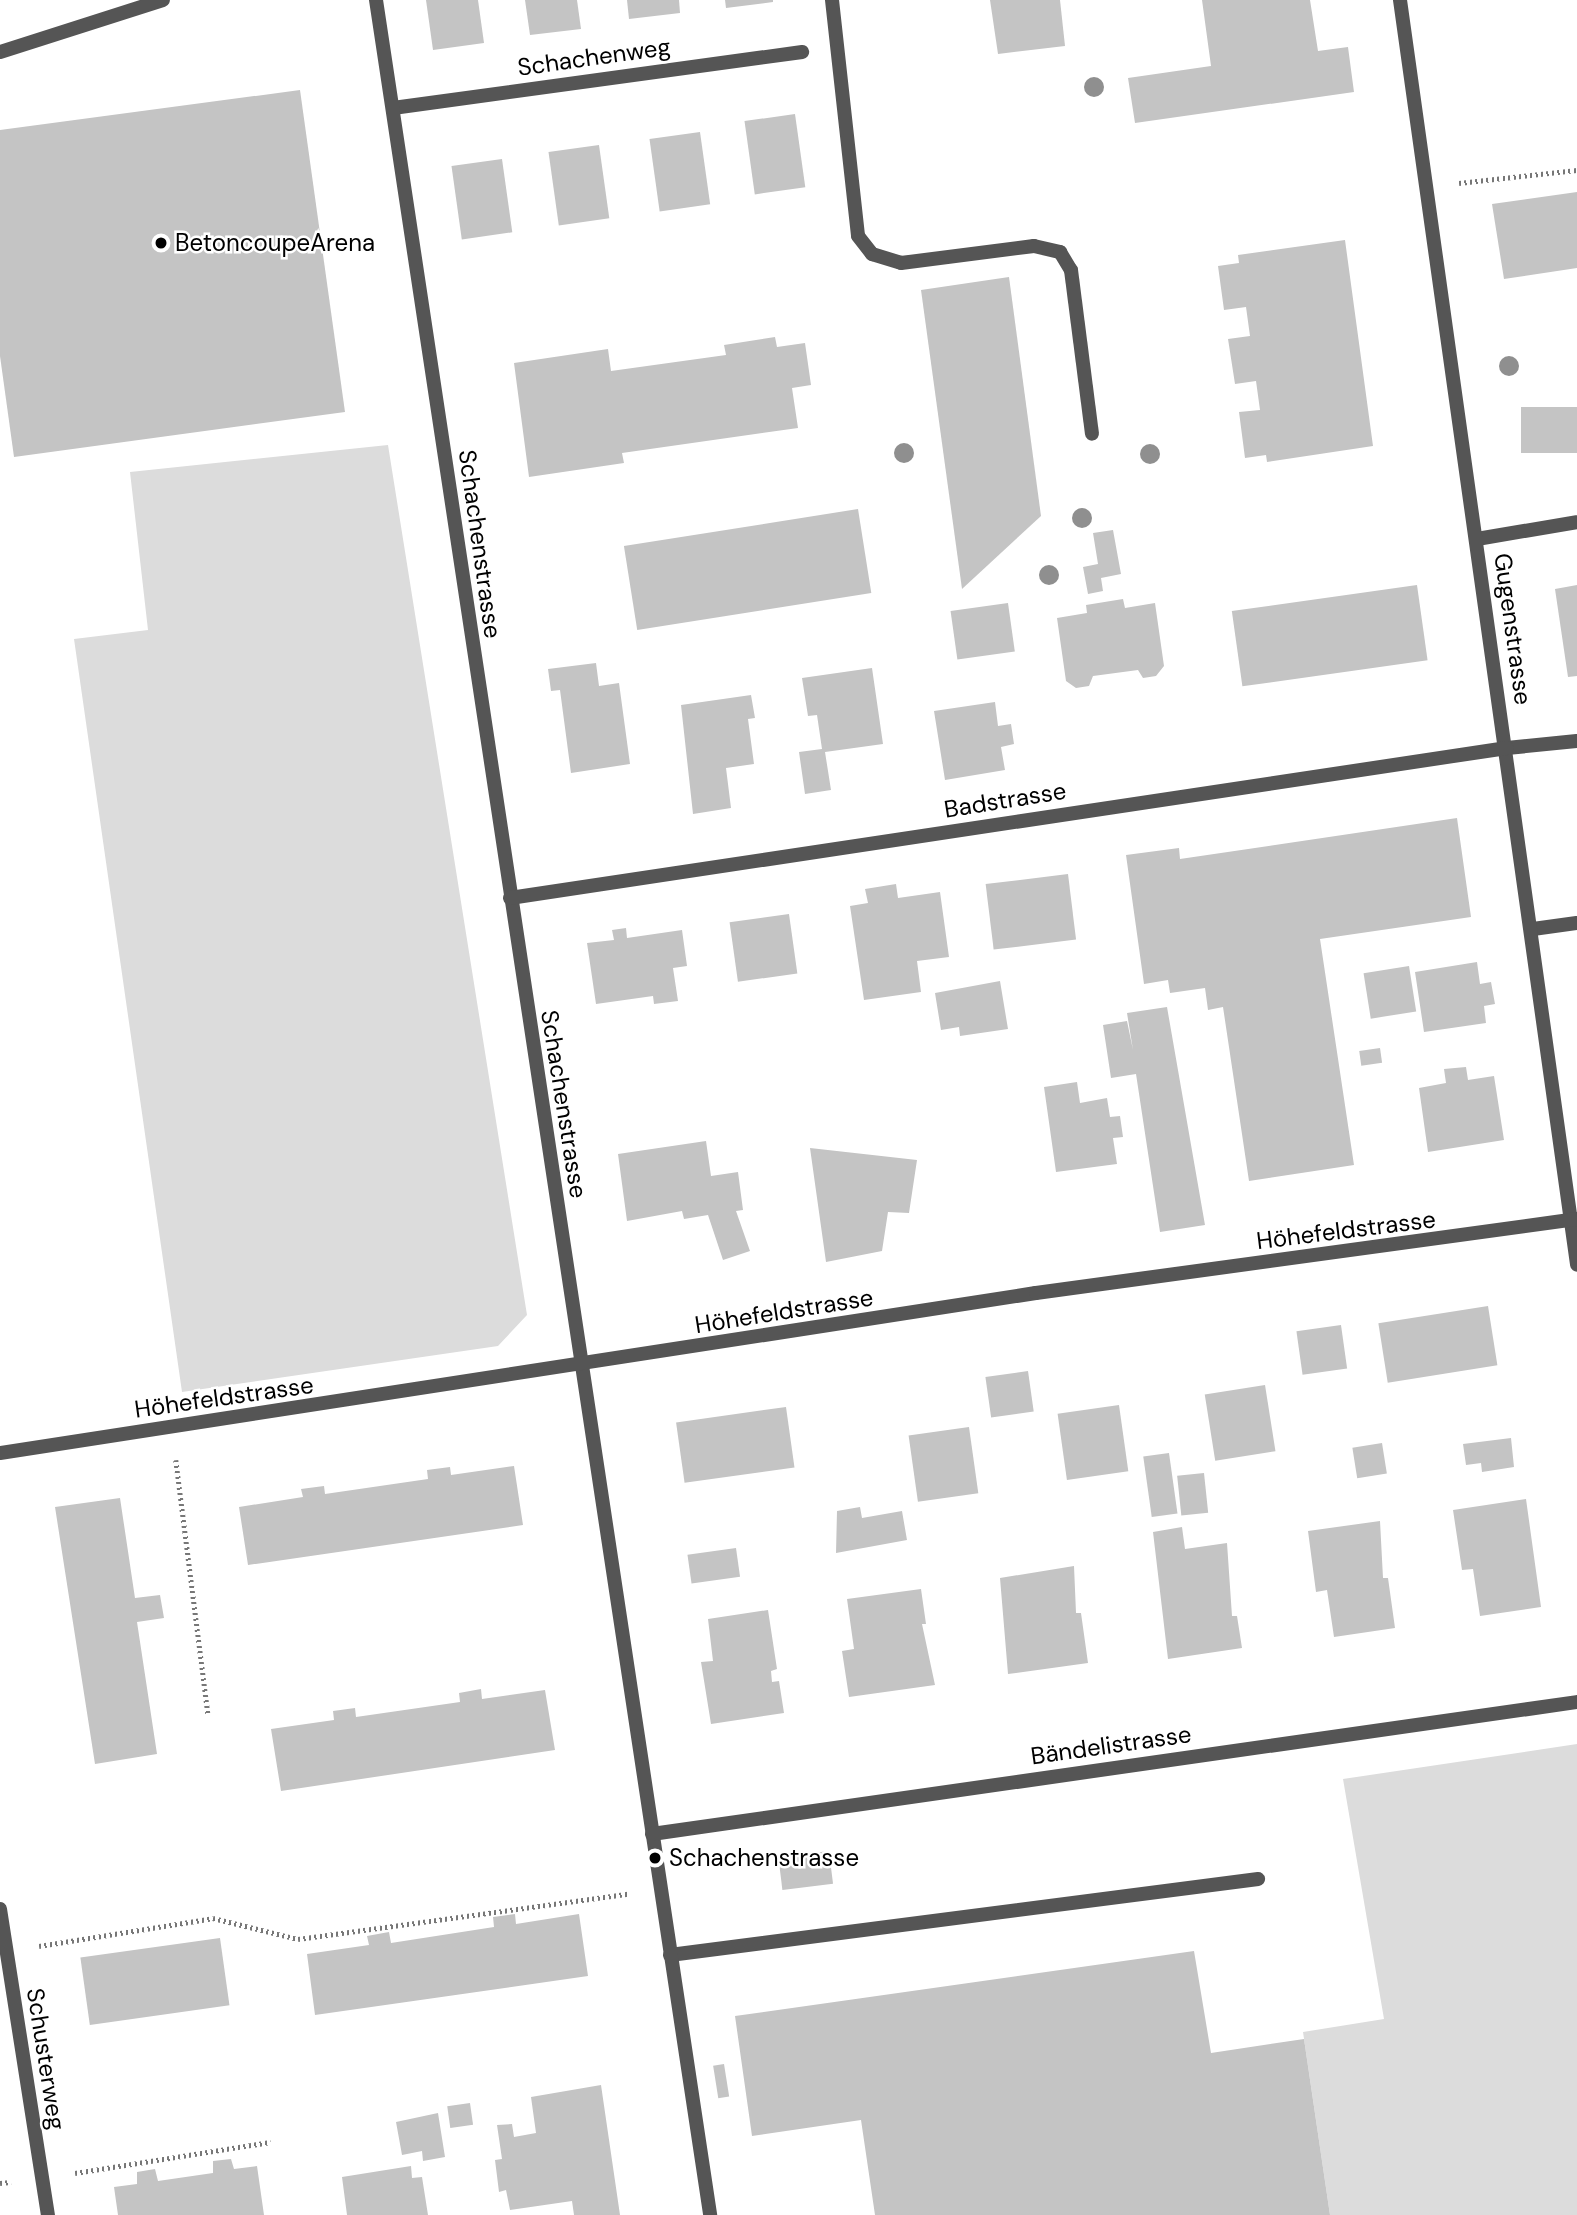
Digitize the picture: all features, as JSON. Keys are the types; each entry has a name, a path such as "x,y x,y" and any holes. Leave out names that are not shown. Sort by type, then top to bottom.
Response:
{"street":[{"path":"0,52 163,0"},
{"name":"Schachenstrasse","path":"376,0 580,1368 710,2215"},
{"path":"832,0 858,236 872,254 901,263 1034,246 1060,252 1071,270 1091,434"},
{"name":"Gugenstrasse","path":"1400,0 1575,1219 1577,1265"},
{"name":"Schachenweg","path":"393,108 802,51"},
{"path":"1477,539 1577,522"},
{"name":"Badstrasse","path":"510,898 1507,748 1577,741"},
{"path":"1533,929 1577,923"},
{"name":"Höhefeldstrasse","path":"0,1453 580,1368 1036,1293 1575,1219"},
{"name":"Bändelistrasse","path":"652,1834 1577,1702"},
{"path":"670,1955 1258,1879"},
{"name":"Schusterweg","path":"0,1909 48,2215"}],"path":[{"path":"1427,186 1577,170"},
{"path":"173,1428 208,1715"},
{"path":"7,1951 213,1918 298,1939 660,1890"},
{"path":"0,2183 271,2142"}],"shaded area":[{"path":"388,445 527,1315 498,1346 182,1392 74,639 148,630 130,472"},
{"path":"1577,1744 1577,2215 1330,2215 1303,2032 1384,2019 1343,1779"}],"building":[{"path":"426,0 478,0 484,43 433,50"},
{"path":"525,0 577,0 581,29 530,35"},
{"path":"627,0 679,0 680,13 629,19"},
{"path":"725,0 773,0 773,2 726,8"},
{"path":"990,0 1060,0 1065,46 998,54"},
{"path":"1202,0 1310,0 1318,51 1348,47 1354,92 1135,123 1128,78 1211,66"},
{"name":"BetoncoupeArena","path":"300,90 345,412 14,457 0,356 0,130"},
{"path":"795,114 805,187 755,194 744,121"},
{"path":"700,132 710,204 660,211 649,139"},
{"path":"599,145 609,218 559,225 548,152"},
{"path":"502,159 512,232 462,239 451,166"},
{"path":"1577,192 1577,268 1504,279 1492,204"},
{"path":"1345,240 1373,446 1267,462 1266,455 1245,458 1239,412 1260,410 1256,381 1235,384 1228,339 1250,336 1246,307 1224,310 1218,266 1239,263 1238,255"},
{"path":"1009,277 1041,516 962,589 921,290"},
{"path":"775,337 777,347 805,343 811,385 792,388 798,428 622,453 624,463 529,477 514,363 608,349 611,371 726,355 724,345"},
{"path":"1521,407 1577,407 1577,453 1521,453"},
{"path":"858,509 871,593 637,630 624,546"},
{"path":"1113,530 1121,574 1101,578 1103,591 1088,594 1083,567 1098,564 1093,533"},
{"path":"1417,585 1428,660 1242,686 1232,611"},
{"path":"1577,585 1577,676 1568,677 1555,589"},
{"path":"1123,599 1125,608 1155,603 1164,666 1156,676 1143,678 1138,670 1093,676 1089,686 1076,688 1066,681 1057,618 1087,613 1086,605"},
{"path":"1008,603 1015,652 957,660 951,611"},
{"path":"596,663 599,686 619,683 630,764 571,773 560,690 551,691 548,669"},
{"path":"872,668 883,744 825,752 831,790 805,794 799,752 822,749 817,715 808,716 802,678"},
{"path":"751,695 755,718 748,719 754,764 726,768 731,808 693,814 681,705"},
{"path":"995,702 998,726 1011,724 1014,744 1001,747 1005,770 945,780 934,711"},
{"path":"1457,818 1471,917 1320,939 1354,1165 1249,1181 1223,1007 1208,1010 1205,988 1170,993 1168,980 1144,984 1126,855 1179,848 1180,859"},
{"path":"1068,874 1076,940 994,950 986,884"},
{"path":"896,884 898,898 940,892 949,957 917,961 921,992 864,1000 850,906 868,903 865,889"},
{"path":"789,914 797,973 738,982 730,922"},
{"path":"626,928 627,938 682,930 687,966 673,968 678,1001 654,1004 653,996 596,1004 587,943 614,940 612,930"},
{"path":"1477,962 1480,984 1491,982 1495,1004 1484,1006 1486,1023 1424,1032 1415,972"},
{"path":"1409,966 1416,1011 1371,1019 1364,973"},
{"path":"1000,981 1008,1029 960,1036 959,1027 941,1030 935,993"},
{"path":"1167,1007 1205,1225 1160,1232 1136,1074 1111,1078 1103,1025 1127,1021 1133,1050 1127,1013"},
{"path":"1380,1048 1382,1063 1361,1066 1359,1051"},
{"path":"1466,1067 1468,1080 1494,1076 1504,1140 1428,1152 1419,1088 1446,1083 1444,1069"},
{"path":"1077,1082 1080,1103 1107,1098 1110,1117 1120,1116 1123,1137 1113,1138 1117,1164 1056,1172 1044,1087"},
{"path":"706,1141 711,1176 738,1172 743,1210 736,1211 750,1251 723,1260 708,1215 684,1219 682,1211 627,1221 618,1154"},
{"path":"810,1148 917,1160 909,1213 888,1212 882,1251 826,1262"},
{"path":"1488,1306 1497,1365 1388,1383 1378,1323"},
{"path":"1341,1325 1347,1369 1303,1375 1296,1331"},
{"path":"1028,1371 1034,1412 991,1418 985,1377"},
{"path":"1265,1385 1275,1451 1215,1461 1205,1395"},
{"path":"1119,1405 1128,1471 1067,1480 1058,1414"},
{"path":"786,1407 794,1467 685,1483 676,1422"},
{"path":"969,1427 978,1493 918,1502 909,1435"},
{"path":"1511,1438 1514,1467 1482,1472 1481,1463 1466,1465 1463,1444"},
{"path":"1382,1443 1387,1474 1357,1478 1352,1448"},
{"path":"1169,1453 1177,1513 1152,1517 1143,1457"},
{"path":"514,1466 523,1525 248,1565 239,1507 303,1497 301,1489 324,1486 325,1494 428,1479 427,1470 450,1467 451,1475"},
{"path":"1204,1473 1208,1513 1181,1516 1177,1476"},
{"path":"120,1498 135,1598 160,1595 164,1618 137,1622 157,1754 95,1764 55,1507"},
{"path":"1526,1499 1541,1607 1480,1616 1473,1569 1462,1570 1453,1510"},
{"path":"860,1507 862,1518 902,1511 907,1540 836,1553 837,1511"},
{"path":"1380,1521 1383,1578 1388,1578 1395,1628 1334,1637 1327,1590 1316,1592 1308,1531"},
{"path":"1182,1527 1185,1549 1227,1543 1232,1616 1237,1616 1242,1648 1168,1659 1153,1532"},
{"path":"736,1548 740,1577 692,1584 687,1555"},
{"path":"1074,1566 1076,1613 1081,1613 1088,1663 1008,1674 1000,1578"},
{"path":"921,1589 926,1624 922,1624 935,1685 849,1697 842,1651 854,1649 847,1599"},
{"path":"768,1610 777,1669 771,1671 772,1682 779,1681 784,1713 711,1724 701,1662 713,1661 708,1619"},
{"path":"481,1689 482,1699 545,1690 555,1750 281,1791 271,1729 334,1720 333,1711 355,1708 356,1717 460,1702 459,1693"},
{"path":"829,1851 833,1884 782,1890 778,1857"},
{"path":"515,1914 516,1924 579,1914 588,1976 315,2015 307,1954 369,1945 367,1936 389,1932 391,1943 494,1927 493,1917"},
{"path":"220,1938 229,2005 90,2025 80,1958"},
{"path":"1194,1951 1211,2053 1304,2039 1330,2215 875,2215 861,2120 752,2136 735,2016"},
{"path":"724,2064 729,2097 718,2098 713,2066"},
{"path":"601,2085 620,2215 574,2215 572,2201 510,2210 506,2190 499,2192 495,2160 502,2159 497,2125 512,2124 514,2137 536,2133 531,2097"},
{"path":"470,2103 473,2125 450,2128 447,2106"},
{"path":"438,2113 445,2157 423,2161 422,2151 402,2155 396,2122"},
{"path":"231,2159 234,2169 257,2166 264,2215 118,2215 114,2187 137,2184 137,2172 155,2169 158,2181 213,2173 213,2161"},
{"path":"411,2166 412,2178 422,2177 428,2215 347,2215 342,2177"}],"place":[{"name":"BetoncoupeArena","path":"161,243"},
{"name":"Schachenstrasse","path":"655,1858"}]}
